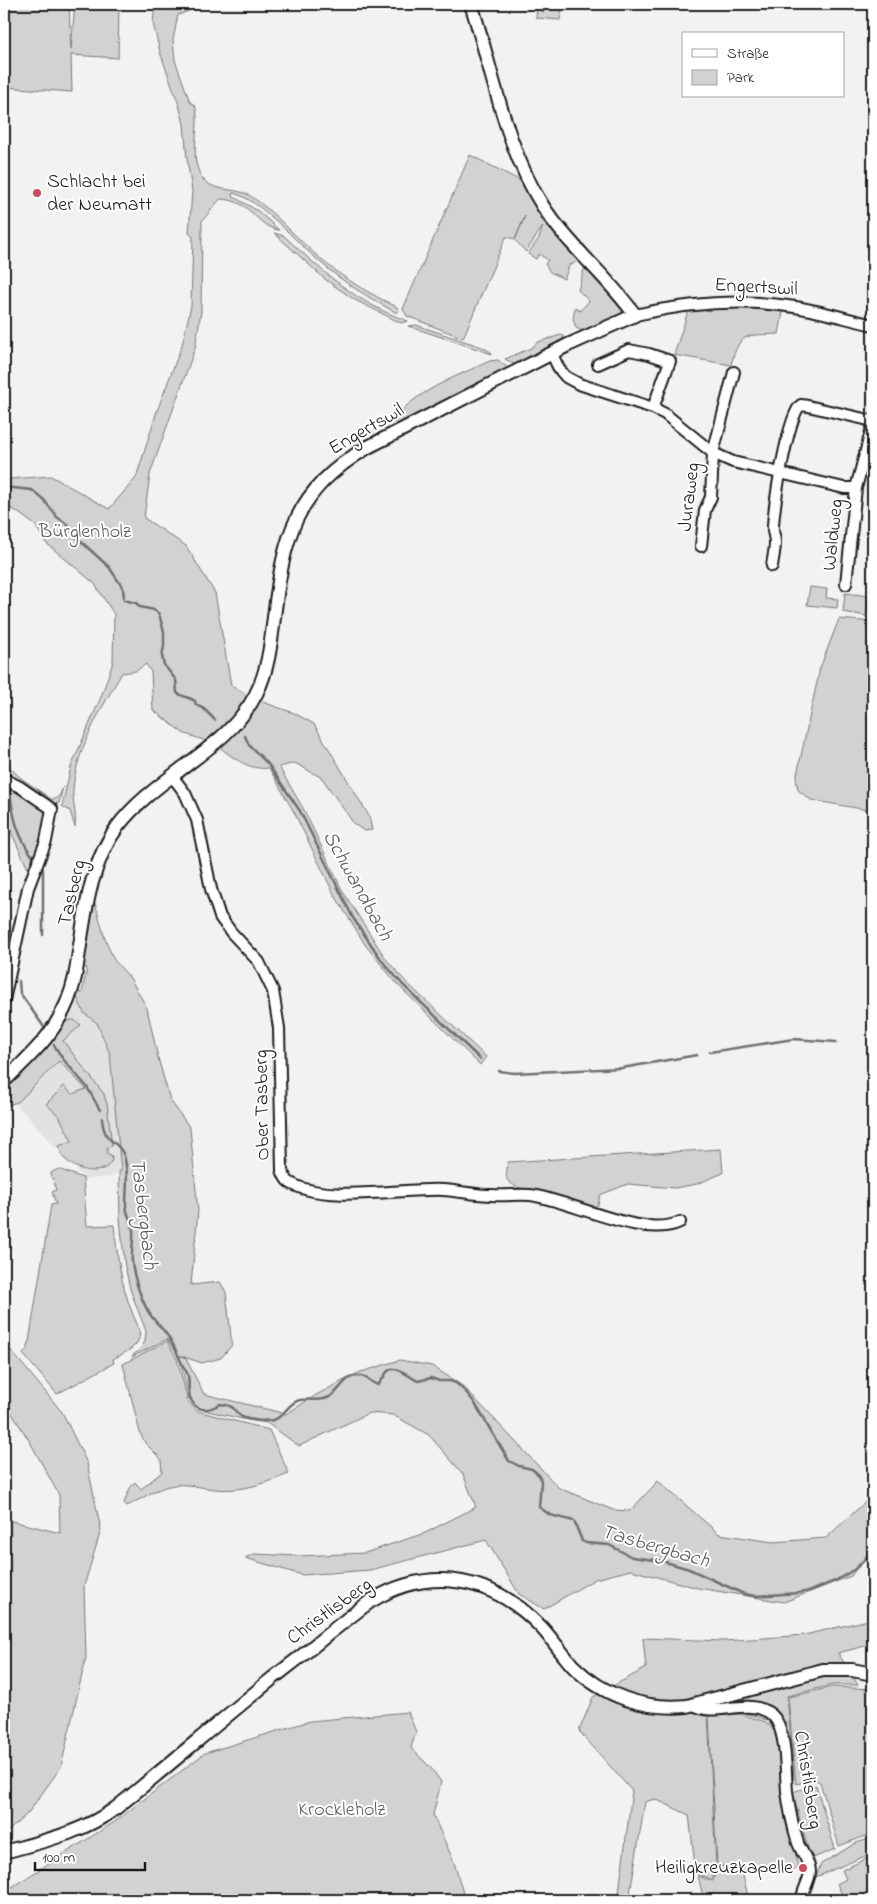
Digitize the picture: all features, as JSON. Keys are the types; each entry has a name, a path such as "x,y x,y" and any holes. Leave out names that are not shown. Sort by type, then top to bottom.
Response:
{"main road":[{"path":"471,4 508,127 530,185 545,209 635,315"},
{"name":"Engertswil","path":"241,718 257,693 264,674 270,650 284,550 294,523 308,498 327,476 345,461 368,447 616,322 635,315"},
{"name":"Tasberg","path":"4,1081 43,1043 54,1029 66,1007 75,978 93,880 107,844 116,828 130,811 215,744 241,718"},
{"name":"Christlisberg","path":"4,1852 76,1832 107,1815 355,1613 381,1596 421,1582 463,1581 477,1584 502,1596 518,1606 533,1620 585,1677 616,1696 659,1707 694,1705 823,1670 852,1670 873,1674"}],"street":[{"name":"Engertswil","path":"635,315 674,307 717,302 756,303 794,306 873,325"},
{"path":"598,364 629,350 670,361 653,408"},
{"path":"552,354 559,369 572,381 653,408 665,414 713,453 734,462 844,488 856,488"},
{"name":"Juraweg","path":"701,546 705,510 710,497 713,453 734,372"},
{"path":"772,566 775,542 773,531 780,473 793,417 799,406 808,406 873,423"},
{"name":"Waldweg","path":"846,584 856,488 873,423"},
{"name":"Ober Tasberg","path":"172,776 184,793 197,820 210,889 216,909 228,928 259,962 273,991 279,1028 282,1170 289,1182 304,1188 330,1193 435,1190 492,1195 529,1195 553,1200 613,1219 634,1223 658,1227 680,1222"},
{"name":"Tasberg","path":"4,1000 26,895 56,808 8,781"},
{"name":"Christlisberg","path":"694,1705 708,1710 753,1707 768,1712 778,1722 784,1744 788,1792 794,1828 810,1870 802,1900"}],"shaded area":[{"path":"70,995 76,998 84,1013 97,1023 110,1054 121,1171 112,1177 85,1179 4,1091 4,1085 41,1042"}],"green space":[{"path":"4,4 69,4 71,50 75,4 119,4 118,58 71,55 72,92 4,87"},
{"name":"Bürglenholz","path":"155,4 201,4 199,7 178,15 173,40 175,60 190,102 195,105 197,113 195,150 197,168 205,182 218,188 239,192 252,197 332,268 358,286 397,307 399,311 397,313 338,277 266,212 244,197 233,193 232,196 258,211 279,230 264,224 247,208 231,200 220,199 202,221 201,312 195,348 150,474 144,518 186,546 215,593 231,685 249,696 238,713 209,742 183,733 153,710 151,672 146,664 136,671 122,673 91,729 79,759 73,789 75,827 70,811 62,806 71,767 101,697 113,662 114,614 94,583 46,543 35,525 4,505 4,476 10,479 51,476 109,509 136,478 157,411 182,345 191,306 193,237 189,233 192,191 184,124 160,52 153,23"},
{"path":"537,4 563,4 560,20 536,18"},
{"path":"470,155 523,182 544,223 555,230 579,259 572,265 570,264 564,279 550,272 545,264 548,260 539,254 536,259 528,254 539,238 543,226 526,252 515,240 525,216 515,239 506,237 463,338 407,316 403,309"},
{"path":"274,233 284,236 327,274 356,296 408,321 401,323 355,300 326,280"},
{"path":"585,266 623,309 621,315 587,333 576,328 573,319 575,307 580,311 589,301 578,290"},
{"path":"740,307 783,312 779,334 746,337 738,346 731,365 674,355 688,311"},
{"path":"416,325 482,347 492,354 408,326"},
{"path":"561,335 564,336 562,342 517,366 505,359 531,348 538,342"},
{"path":"498,360 509,369 397,427 394,421 401,411 423,394 465,372 490,361"},
{"path":"810,587 827,589 826,598 838,599 837,608 807,605"},
{"path":"845,593 869,596 866,616 843,612"},
{"path":"839,619 873,622 873,811 811,800 798,790 796,779 820,668"},
{"path":"4,644 8,648 11,670 4,700"},
{"path":"257,700 294,713 314,724 369,816 372,830 364,831 354,824 322,778 295,763 279,767 304,810 343,892 386,959 406,982 486,1057 480,1065 397,984 366,946 334,894 294,812 269,768 248,765 235,759 218,746"},
{"path":"4,762 21,778 51,799 55,799 60,795 63,787 59,803 52,804 47,811 49,818 32,868 29,871 12,834 4,786"},
{"path":"93,901 114,960 130,978 147,1008 170,1100 190,1128 198,1211 191,1285 220,1282 226,1292 232,1345 221,1358 202,1363 178,1355 167,1339 132,1357 141,1349 145,1341 146,1331 131,1292 125,1267 120,1219 119,1172 121,1171 110,1054 97,1023 84,1013 76,995 76,992 82,993 87,968 81,967"},
{"path":"74,1020 81,1025 63,1041 104,1094 107,1103 112,1146 107,1147 107,1154 111,1155 112,1160 108,1166 97,1171 83,1170 71,1164 62,1155 60,1150 59,1146 72,1141 59,1116 46,1104 64,1086 72,1094 86,1089 59,1061 18,1102 4,1106 4,1089 49,1044 65,1022"},
{"path":"721,1149 723,1173 697,1184 675,1188 628,1184 600,1195 598,1205 590,1208 517,1187 506,1178 508,1162"},
{"path":"58,1169 83,1178 87,1226 114,1225 122,1280 140,1334 136,1344 127,1352 113,1359 114,1363 57,1394 23,1354 28,1348 51,1205 56,1204 52,1192 56,1190 51,1173"},
{"path":"167,1341 177,1359 188,1401 197,1411 269,1430 289,1474 244,1488 225,1490 175,1485 164,1487 127,1506 124,1503 130,1488 135,1482 141,1489 162,1472 161,1459 145,1443 140,1433 123,1364"},
{"path":"4,1342 62,1412 87,1463 101,1530 84,1586 86,1657 61,1767 28,1813 4,1835 4,1519 60,1533 59,1495 30,1442 4,1401"},
{"path":"179,1356 185,1357 204,1394 286,1414 316,1395 358,1373 400,1360 432,1366 464,1387 559,1488 613,1510 630,1511 658,1481 719,1534 773,1542 826,1538 873,1495 873,1546 851,1576 784,1602 698,1588 631,1570 595,1579 544,1609 519,1594 486,1540 370,1570 302,1575 245,1558 254,1554 299,1556 365,1553 425,1533 476,1507 463,1474 429,1435 393,1415 369,1413 299,1446 267,1423 199,1409 189,1399"},
{"path":"873,1619 873,1644 838,1653 858,1685 832,1685 787,1696 794,1779 782,1781 778,1733 767,1720 740,1712 708,1715 716,1865 712,1879 696,1874 689,1815 655,1799 645,1802 629,1900 618,1900 632,1791 579,1731 593,1697 646,1668 643,1638 725,1641 804,1635"},
{"path":"832,1687 873,1689 873,1833 839,1846 820,1782 816,1780 796,1784 788,1697"},
{"name":"Krockleholz","path":"408,1712 416,1732 411,1748 431,1768 441,1782 433,1815 454,1862 465,1900 4,1900 4,1892 113,1823 205,1753 310,1721"},
{"path":"740,1714 766,1722 777,1734 781,1781 798,1867 792,1872 741,1868 749,1900 704,1900 698,1876 713,1881 717,1866 725,1866 717,1865 709,1716"},
{"path":"816,1785 835,1849 811,1859 792,1792"},
{"path":"873,1838 873,1900 845,1900 837,1884 846,1879 842,1870 866,1859 865,1856 816,1877 821,1864 856,1843"}],"waterway":[{"path":"543,11 544,4"},
{"name":"Schwandbach","path":"4,487 32,490 44,500 57,517 67,524 76,537 109,567 123,588 124,600 136,603 140,607 154,610 159,614 164,632 162,656 164,665 176,680 177,693 195,701 196,705 203,708 215,720"},
{"name":"Schwandbach","path":"245,736 249,745 268,764 300,811 353,918 383,962 403,985 480,1059"},
{"name":"Tasbergbach","path":"4,768 9,777"},
{"name":"Tasbergbach","path":"10,785 12,805 19,834 35,859"},
{"name":"Tasbergbach","path":"41,865 43,869 43,935"},
{"path":"19,981 20,993 44,1027"},
{"name":"Schwandbach","path":"710,1052 794,1039 836,1042"},
{"name":"Tasbergbach","path":"54,1045 63,1059 87,1087 100,1110"},
{"name":"Schwandbach","path":"499,1071 514,1073 622,1068 697,1055"},
{"name":"Tasbergbach","path":"102,1118 106,1133 122,1151 126,1162 126,1208 133,1230 132,1261 134,1275 145,1306 167,1335 187,1374 190,1397 195,1406 207,1409 220,1404 226,1405 245,1418 262,1421 273,1420 297,1401 321,1400 329,1397 350,1378 361,1376 378,1385 388,1371 395,1369 418,1381 431,1378 439,1381 450,1381 456,1383 466,1392 474,1402 509,1461 532,1469 540,1476 539,1507 550,1515 574,1521 582,1541 586,1543 609,1545 632,1557 662,1561 689,1569 744,1594 756,1596 810,1591 835,1581 855,1569 873,1552"}],"place":[{"name":"Schlacht bei der Neumatt","path":"37,193"},
{"name":"Heiligkreuzkapelle","path":"803,1868"}]}
